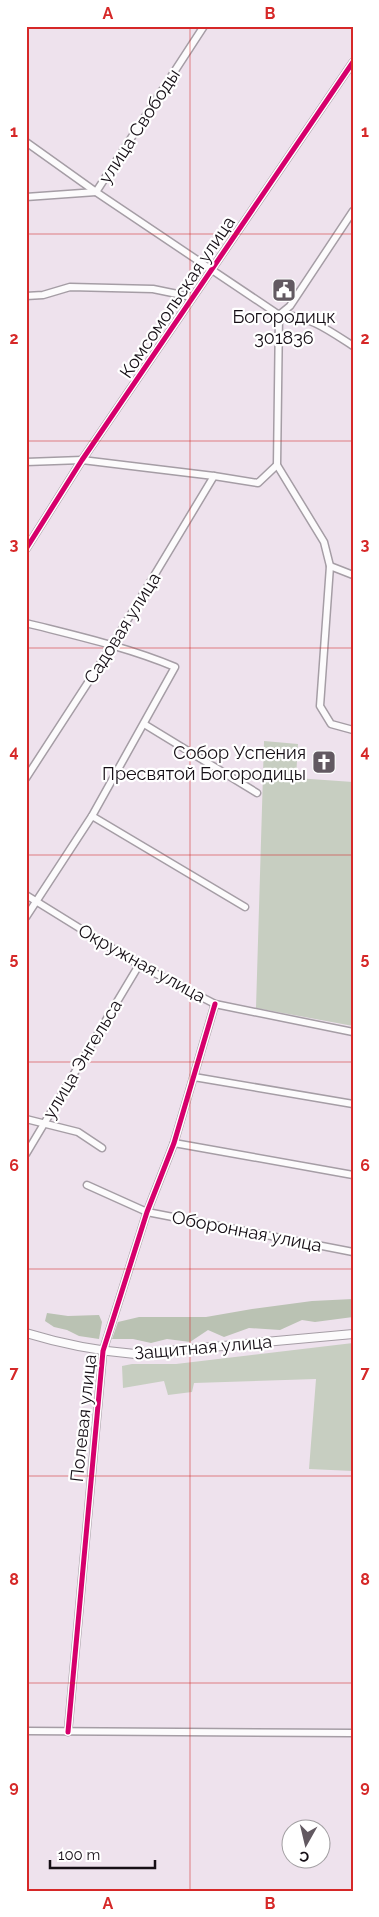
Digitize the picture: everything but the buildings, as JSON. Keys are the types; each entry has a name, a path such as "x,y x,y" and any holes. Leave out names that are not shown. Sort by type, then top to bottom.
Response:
{"street":[{"name":"улица Свободы","path":"26,197 96,192 204,26"},
{"name":"Комсомольская улица","path":"26,549 82,460 353,62"},
{"path":"26,142 96,192 279,315 293,315 315,322 353,346"},
{"path":"353,211 290,306 279,315 277,465 324,542 330,566 320,706 330,724 353,730"},
{"path":"26,296 43,295 70,287 152,289 192,297"},
{"path":"26,462 82,460 258,483 277,465"},
{"name":"Садовая улица","path":"26,778 113,644 214,476"},
{"path":"330,566 353,575"},
{"path":"26,624 113,644 142,653 175,668 92,816 26,917"},
{"path":"144,724 257,793"},
{"path":"92,816 244,907"},
{"name":"Окружная улица","path":"26,895 139,965 215,1004 353,1032"},
{"name":"улица Энгельса","path":"26,1154 139,965"},
{"name":"Полевая улица","path":"68,1732 103,1351 147,1212 174,1143 215,1004"},
{"path":"194,1077 353,1104"},
{"path":"26,1119 78,1132 102,1148"},
{"path":"174,1143 353,1176"},
{"name":"Оборонная улица","path":"87,1185 147,1212 353,1252"},
{"name":"Защитная улица","path":"26,1333 52,1341 103,1351 136,1354 353,1334"},
{"path":"26,1731 353,1733"}],"shaded area":[{"path":"264,741 298,744 296,778 353,782 353,1026 256,1008"},
{"path":"353,1343 353,1471 309,1469 316,1379 194,1383 192,1392 168,1395 164,1381 123,1388 122,1366 132,1364 176,1364"}],"green space":[{"path":"353,1299 353,1317 315,1322 302,1320 280,1330 249,1328 224,1337 208,1330 190,1342 167,1339 151,1343 133,1339 112,1339 118,1322 139,1317 206,1317 312,1301"},
{"path":"47,1313 68,1316 99,1315 102,1322 99,1339 79,1336 67,1330 54,1327 45,1321"}],"cycle path":[{"path":"26,549 82,460 353,62"},
{"path":"68,1732 103,1351 147,1212 174,1143 215,1004"}],"place":[{"name":"Богородицк 301836","path":"284,290"},
{"name":"Собор Успения Пресвятой Богородицы","path":"324,762"}]}
